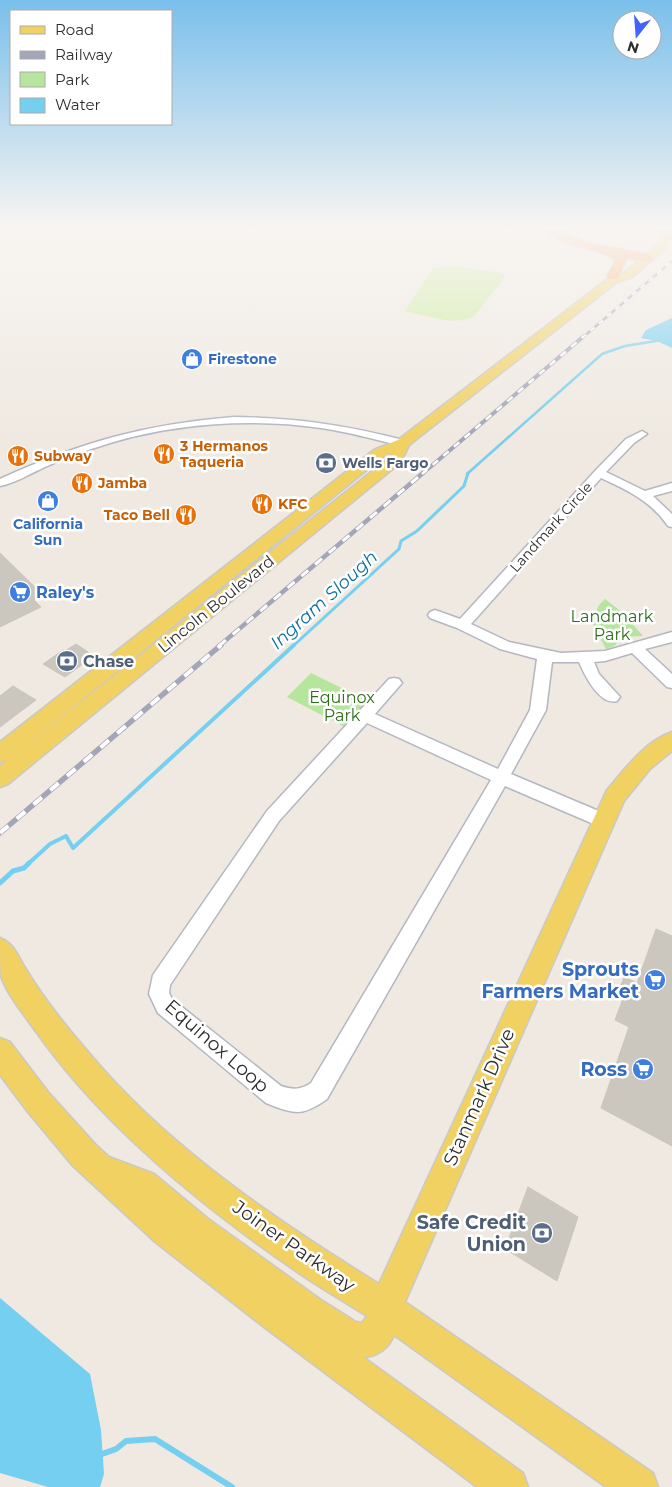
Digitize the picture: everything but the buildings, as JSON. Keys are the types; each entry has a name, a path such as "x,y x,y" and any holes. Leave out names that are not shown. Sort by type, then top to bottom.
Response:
{"main road":[{"name":"Lincoln Boulevard","path":"0,754 379,453 398,448 587,298"},
{"name":"Lincoln Boulevard","path":"0,778 396,458 398,448"},
{"name":"Stanmark Drive","path":"97,1168 144,1185 196,1229 309,1312 348,1337 368,1340 378,1332 384,1320 385,1309 614,796 627,778 655,751 672,740"},
{"name":"Joiner Parkway","path":"5,961 43,1019 93,1079 156,1142 304,1256 385,1309 639,1487"},
{"path":"0,1052 38,1102 97,1168 164,1230 509,1487"}],"street":[{"path":"0,482 67,454 97,444 138,433 201,423 251,420 309,423 352,429 398,448"},
{"path":"0,492 60,466 117,446 151,438 203,430 252,428 305,430 358,438 398,448"},
{"path":"600,473 630,441 642,434"},
{"name":"Landmark Circle","path":"462,625 600,473 644,495 664,512 672,523"},
{"path":"644,495 672,487"},
{"path":"435,614 505,646 544,656 586,658 605,656 672,637"},
{"path":"634,647 672,683"},
{"name":"Equinox Loop","path":"394,683 273,816 160,982 159,994 165,1006 274,1095 288,1100 305,1101 319,1091 501,778 538,710 544,656"},
{"path":"586,658 593,677 612,697"},
{"path":"364,715 501,778 602,820"}],"green space":[{"path":"413,298 488,298 475,315 468,319 450,321 405,311"},
{"name":"Landmark Park","path":"605,599 623,613 643,636 623,637 614,646 606,649 592,622 599,605"},
{"name":"Equinox Park","path":"311,673 368,701 345,727 287,697"}],"water":[{"path":"672,318 672,348 657,341 641,338 646,330"},
{"path":"0,1298 90,1374 101,1430 104,1474 100,1487 48,1487 0,1473"}],"waterway":[{"name":"Ingram Slough","path":"468,473 602,354 625,346 662,340"},
{"name":"Ingram Slough","path":"293,646 399,549 401,541 417,531 464,486 468,473"},
{"name":"Ingram Slough","path":"28,864 50,844 66,836 73,848 294,645"},
{"name":"Ingram Slough","path":"0,883 13,871 24,868 28,864"},
{"path":"102,1454 116,1449 126,1441 155,1439 232,1487"}],"railway":[{"path":"582,338 628,298"},
{"path":"422,474 584,336"},
{"path":"219,646 423,473"},
{"path":"0,833 221,645"}],"place":[{"name":"Firestone","path":"192,359"},
{"name":"3 Hermanos Taqueria","path":"164,454"},
{"name":"Subway","path":"18,456"},
{"name":"Wells Fargo","path":"326,463"},
{"name":"Jamba","path":"82,483"},
{"name":"California Sun","path":"48,501"},
{"name":"KFC","path":"262,504"},
{"name":"Taco Bell","path":"186,515"},
{"name":"Raley's","path":"20,592"},
{"name":"Chase","path":"67,661"},
{"name":"Sprouts Farmers Market","path":"655,980"},
{"name":"Ross","path":"643,1069"},
{"name":"Safe Credit Union","path":"542,1233"}]}
